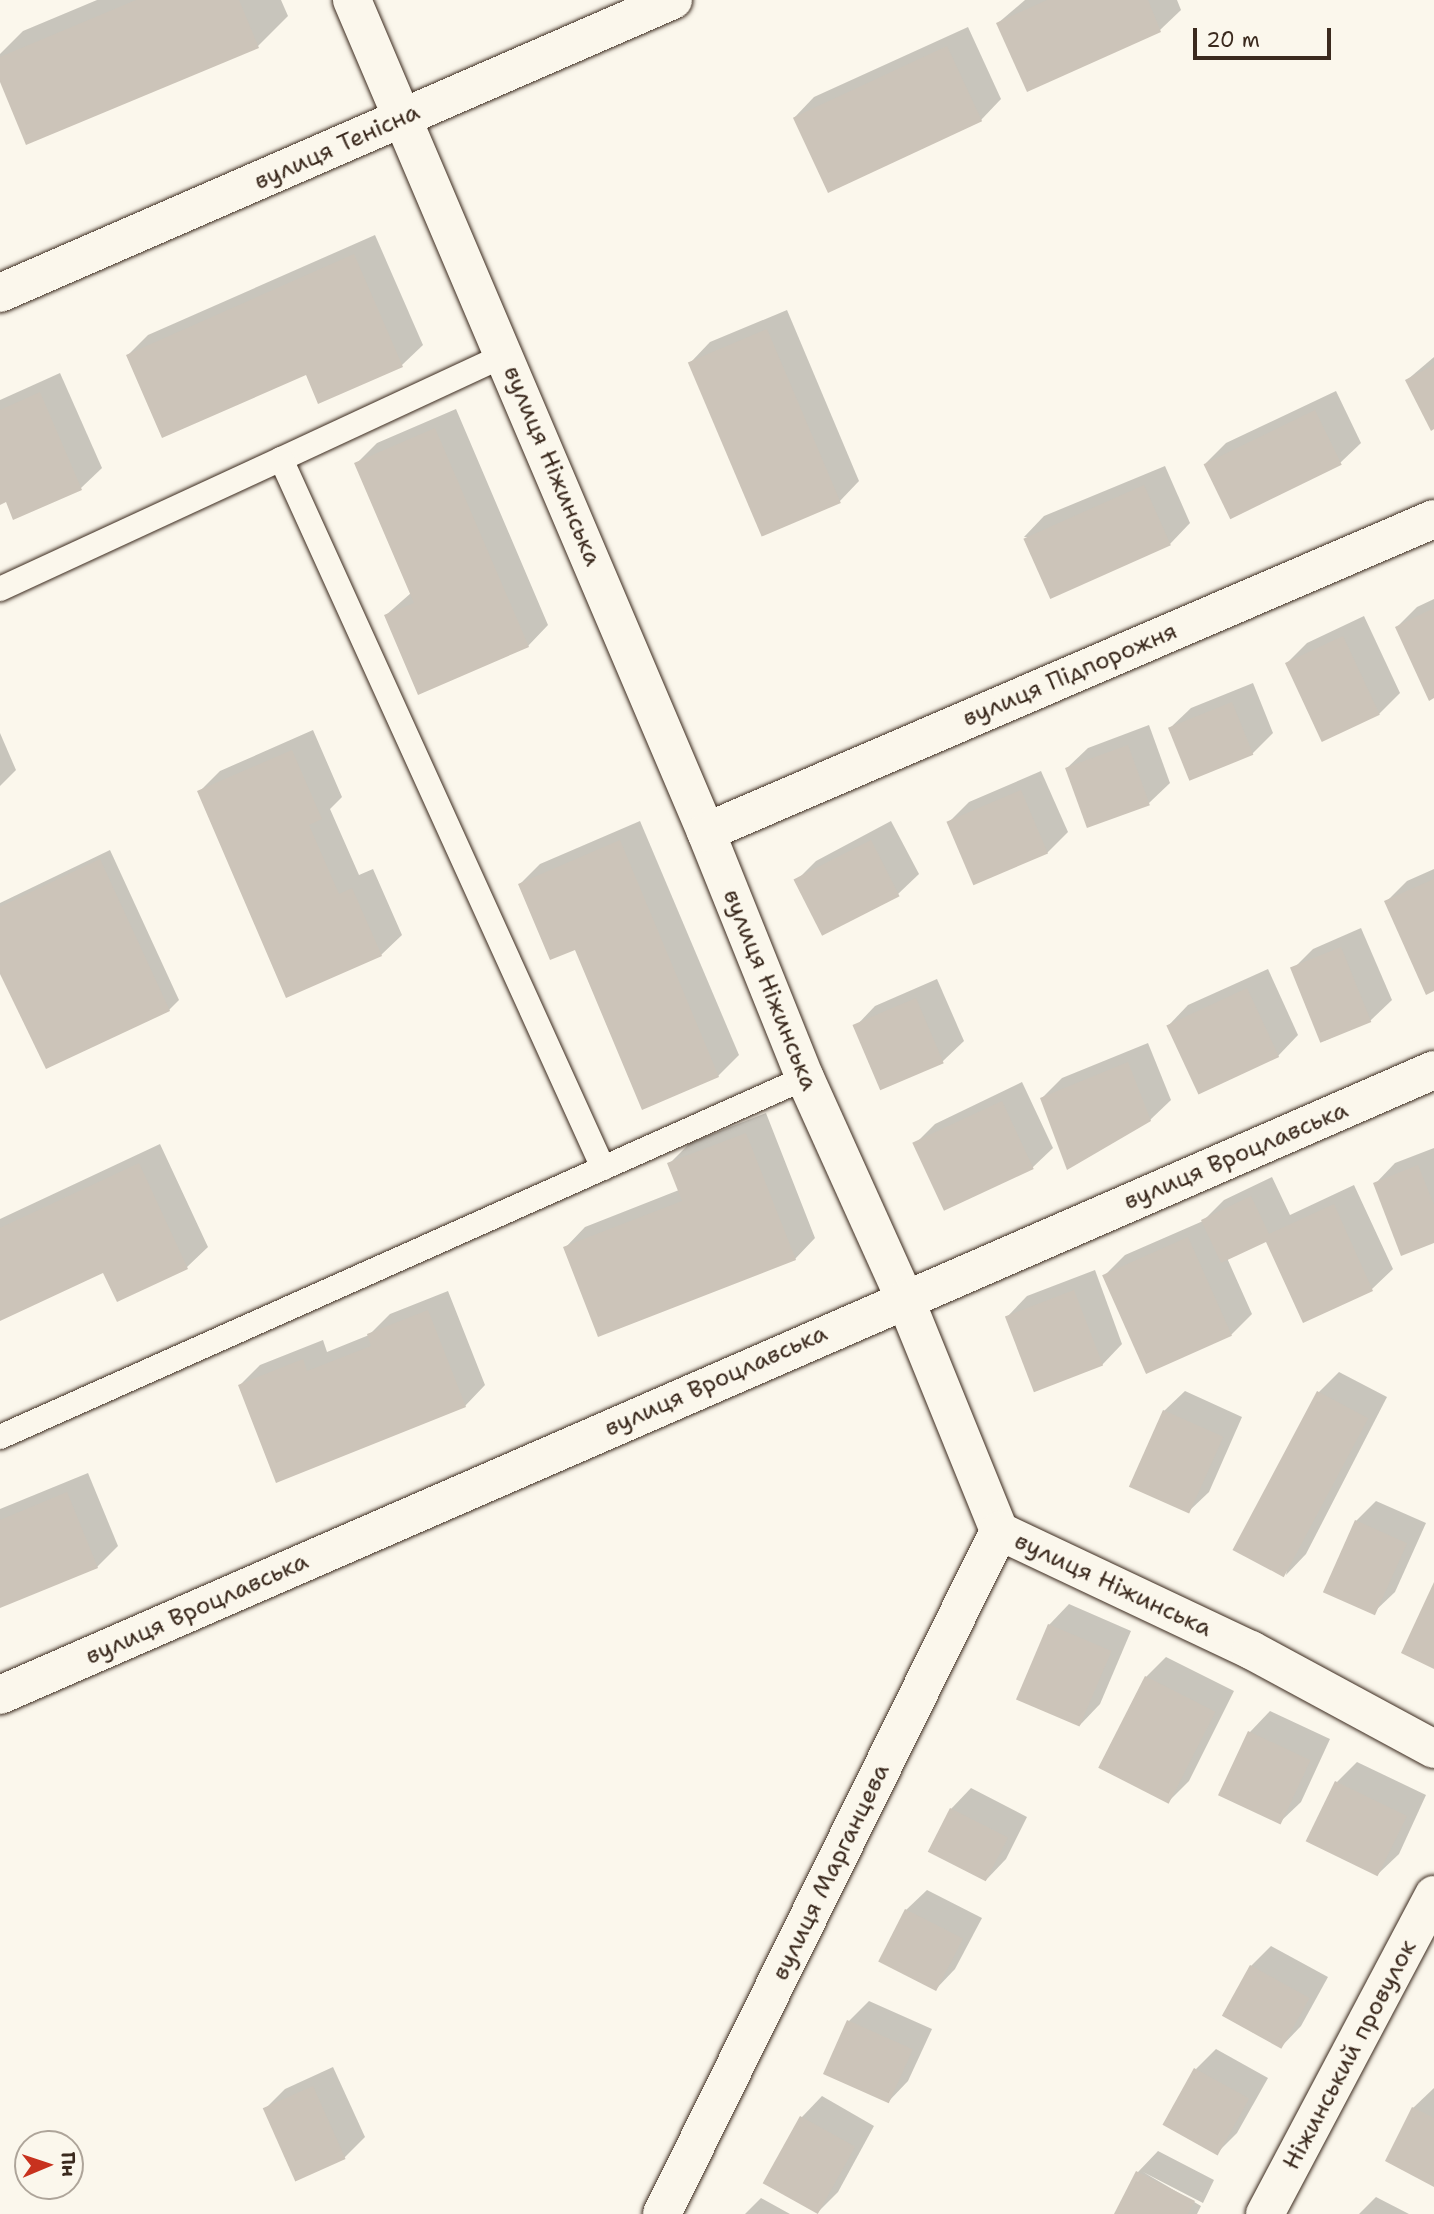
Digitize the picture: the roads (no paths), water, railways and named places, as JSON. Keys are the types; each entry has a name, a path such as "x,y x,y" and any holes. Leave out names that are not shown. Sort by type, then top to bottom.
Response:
{"street":[{"name":"вулиця Ніжинська","path":"352,0 706,832 805,1078 905,1299 999,1531 1251,1650 1434,1749"},
{"name":"вулиця Тенісна","path":"0,293 673,0"},
{"name":"вулиця Підпорожня","path":"706,832 1434,519"},
{"name":"вулиця Вроцлавська","path":"0,1695 1434,1070"},
{"name":"вулиця Марганцева","path":"662,2214 999,1531"},
{"name":"Ніжинський провулок","path":"1265,2214 1434,1895"}],"lane":[{"path":"0,589 505,355"},
{"path":"281,459 603,1168"},
{"path":"0,1437 805,1078"}]}
